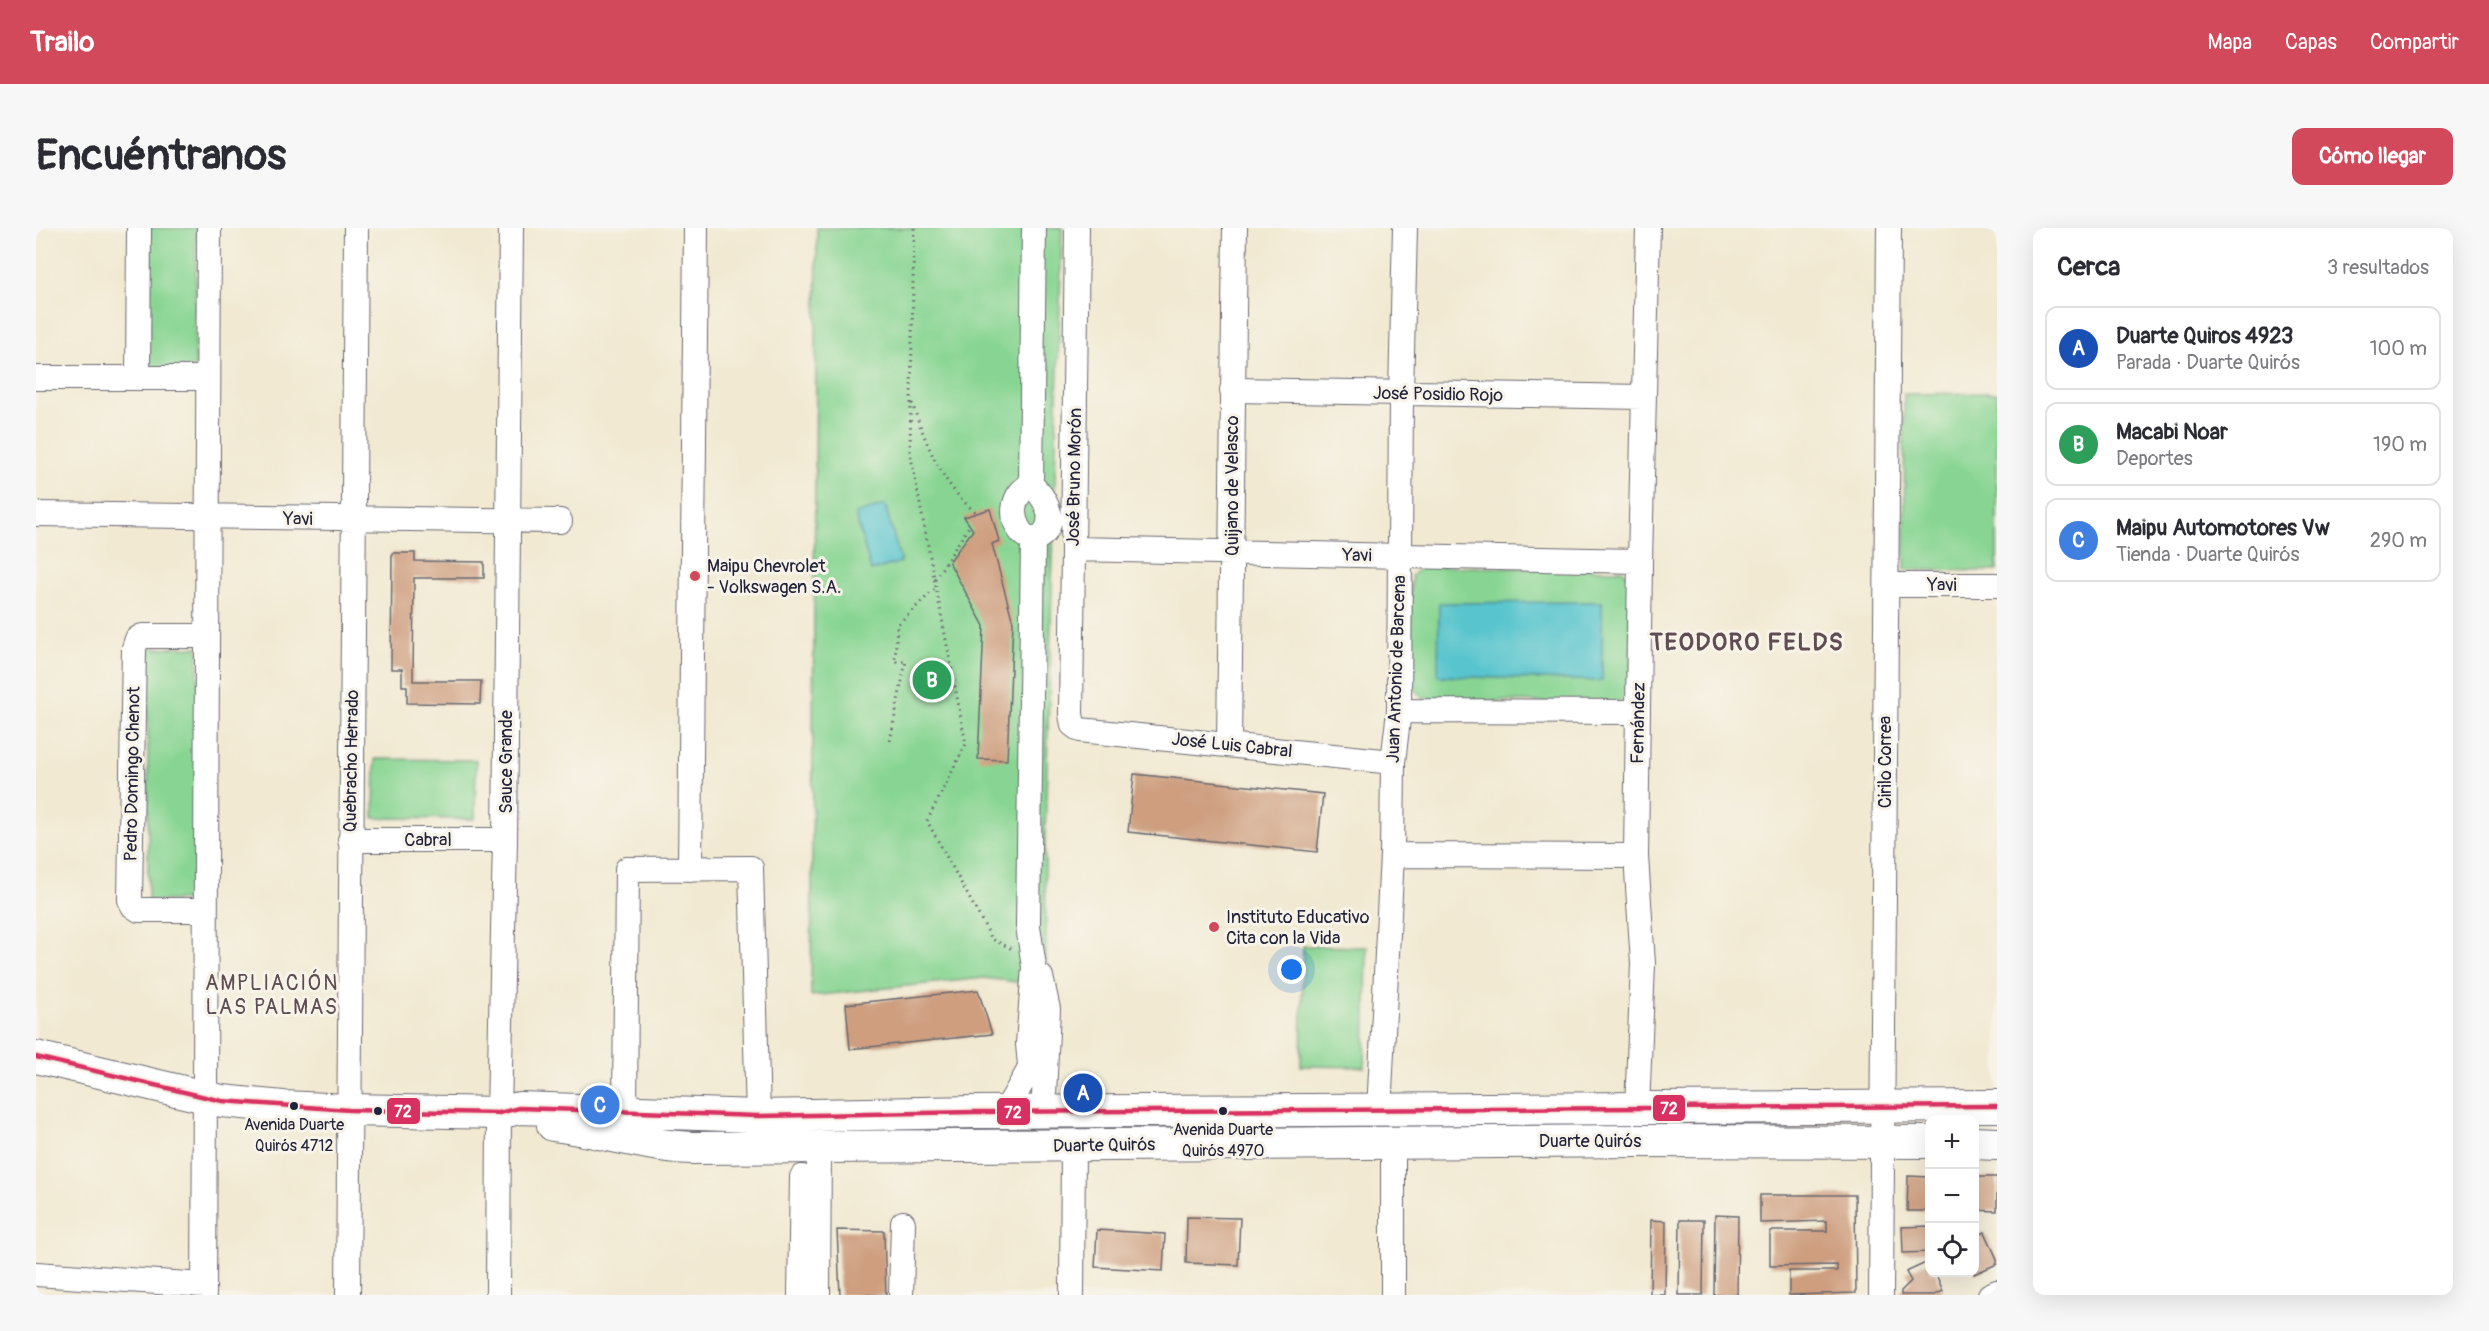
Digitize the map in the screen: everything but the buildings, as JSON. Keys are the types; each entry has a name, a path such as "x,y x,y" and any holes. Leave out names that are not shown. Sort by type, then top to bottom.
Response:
{"main road":[{"name":"Duarte Quirós","path":"36,1058 222,1101 349,1110 499,1113 519,1108 758,1116 1005,1112 1997,1106"},
{"name":"Duarte Quirós","path":"499,1113 518,1121 576,1128 649,1145 692,1148 1393,1142 1925,1142"},
{"path":"1979,1143 1997,1144"}],"street":[{"path":"138,378 139,228"},
{"path":"36,1274 135,1288 204,1290 209,228"},
{"name":"Quebracho Herrado","path":"348,1295 356,228"},
{"name":"Sauce Grande","path":"498,1295 511,228"},
{"path":"690,869 696,228"},
{"path":"1005,1112 1028,1072 1033,960 1028,926 1033,541 1045,533 1049,523 1047,507 1042,495 1031,485 1034,228"},
{"name":"José Bruno Morón","path":"1073,725 1071,714 1077,228"},
{"name":"Quijano de Velasco","path":"1228,744 1235,228"},
{"name":"Juan Antonio de Barcena","path":"1379,1110 1392,855 1393,762 1399,711 1401,394 1405,228"},
{"name":"Fernández","path":"1637,1109 1643,964 1636,856 1648,228"},
{"name":"Cirilo Correa","path":"1881,1295 1889,228"},
{"path":"36,378 208,378"},
{"name":"José Posidio Rojo","path":"1232,390 1643,397"},
{"name":"Yavi","path":"36,514 560,521"},
{"name":"Yavi","path":"1073,549 1640,561"},
{"name":"Yavi","path":"1887,585 1997,585"},
{"name":"Pedro Domingo Chenot","path":"204,910 139,910 130,900 134,648 137,639 142,636 207,636"},
{"path":"1399,711 1638,712"},
{"name":"José Luis Cabral","path":"1073,725 1080,730 1393,762"},
{"name":"Cabral","path":"350,840 505,840"},
{"path":"1392,855 1636,856"},
{"path":"624,1112 627,869 751,868 758,1116"},
{"path":"1033,960 1045,988 1048,1009 1044,1096 1052,1112"},
{"path":"1393,1142 1393,1295"},
{"path":"1072,1295 1073,1145"},
{"path":"800,1295 810,1148"},
{"path":"810,1148 818,1295"},
{"path":"901,1295 903,1223"},
{"path":"1990,1295 1997,1292"}],"path":[{"path":"914,228 910,452 966,744 927,820 992,939 1033,960"},
{"path":"911,401 927,446 946,479 965,504 977,513"},
{"path":"934,579 970,525"},
{"path":"890,741 906,661 895,662 897,625 936,588"}],"green space":[{"path":"150,228 196,228 195,368 149,368"},
{"path":"817,228 1062,228 1045,837 1046,962 1025,983 984,978 811,996"},
{"path":"1997,393 1997,571 1905,570 1904,394"},
{"path":"1422,566 1622,570 1631,579 1631,694 1613,704 1424,699 1410,684 1411,576"},
{"path":"198,647 198,900 148,901 148,648"},
{"path":"375,759 476,760 475,819 374,818"},
{"path":"1303,946 1367,947 1365,1067 1301,1066"}],"water":[{"path":"885,505 901,562 871,571 855,514"},
{"path":"1602,602 1602,681 1438,676 1439,603"}],"transit line":[{"name":"72","path":"36,1057 222,1101 349,1110 499,1113 519,1108 758,1116 975,1112 1997,1106"}],"place":[{"name":"Maipu Chevrolet - Volkswagen S.A.","path":"695,576"},
{"name":"Macabi Noar","path":"932,680"},
{"name":"Instituto Educativo Cita con la Vida","path":"1214,927"},
{"name":"Duarte Quiros 4923","path":"1083,1093"},
{"name":"Maipu Automotores Vw","path":"600,1105"},
{"name":"Avenida Duarte Quirós 4712","path":"294,1106"},
{"name":"Avenida Duarte Quirós 4970","path":"1223,1111"}],"district":[{"name":"TEODORO FELDS","path":"1747,642"},
{"name":"AMPLIACIÓN LAS PALMAS","path":"272,995"}]}
